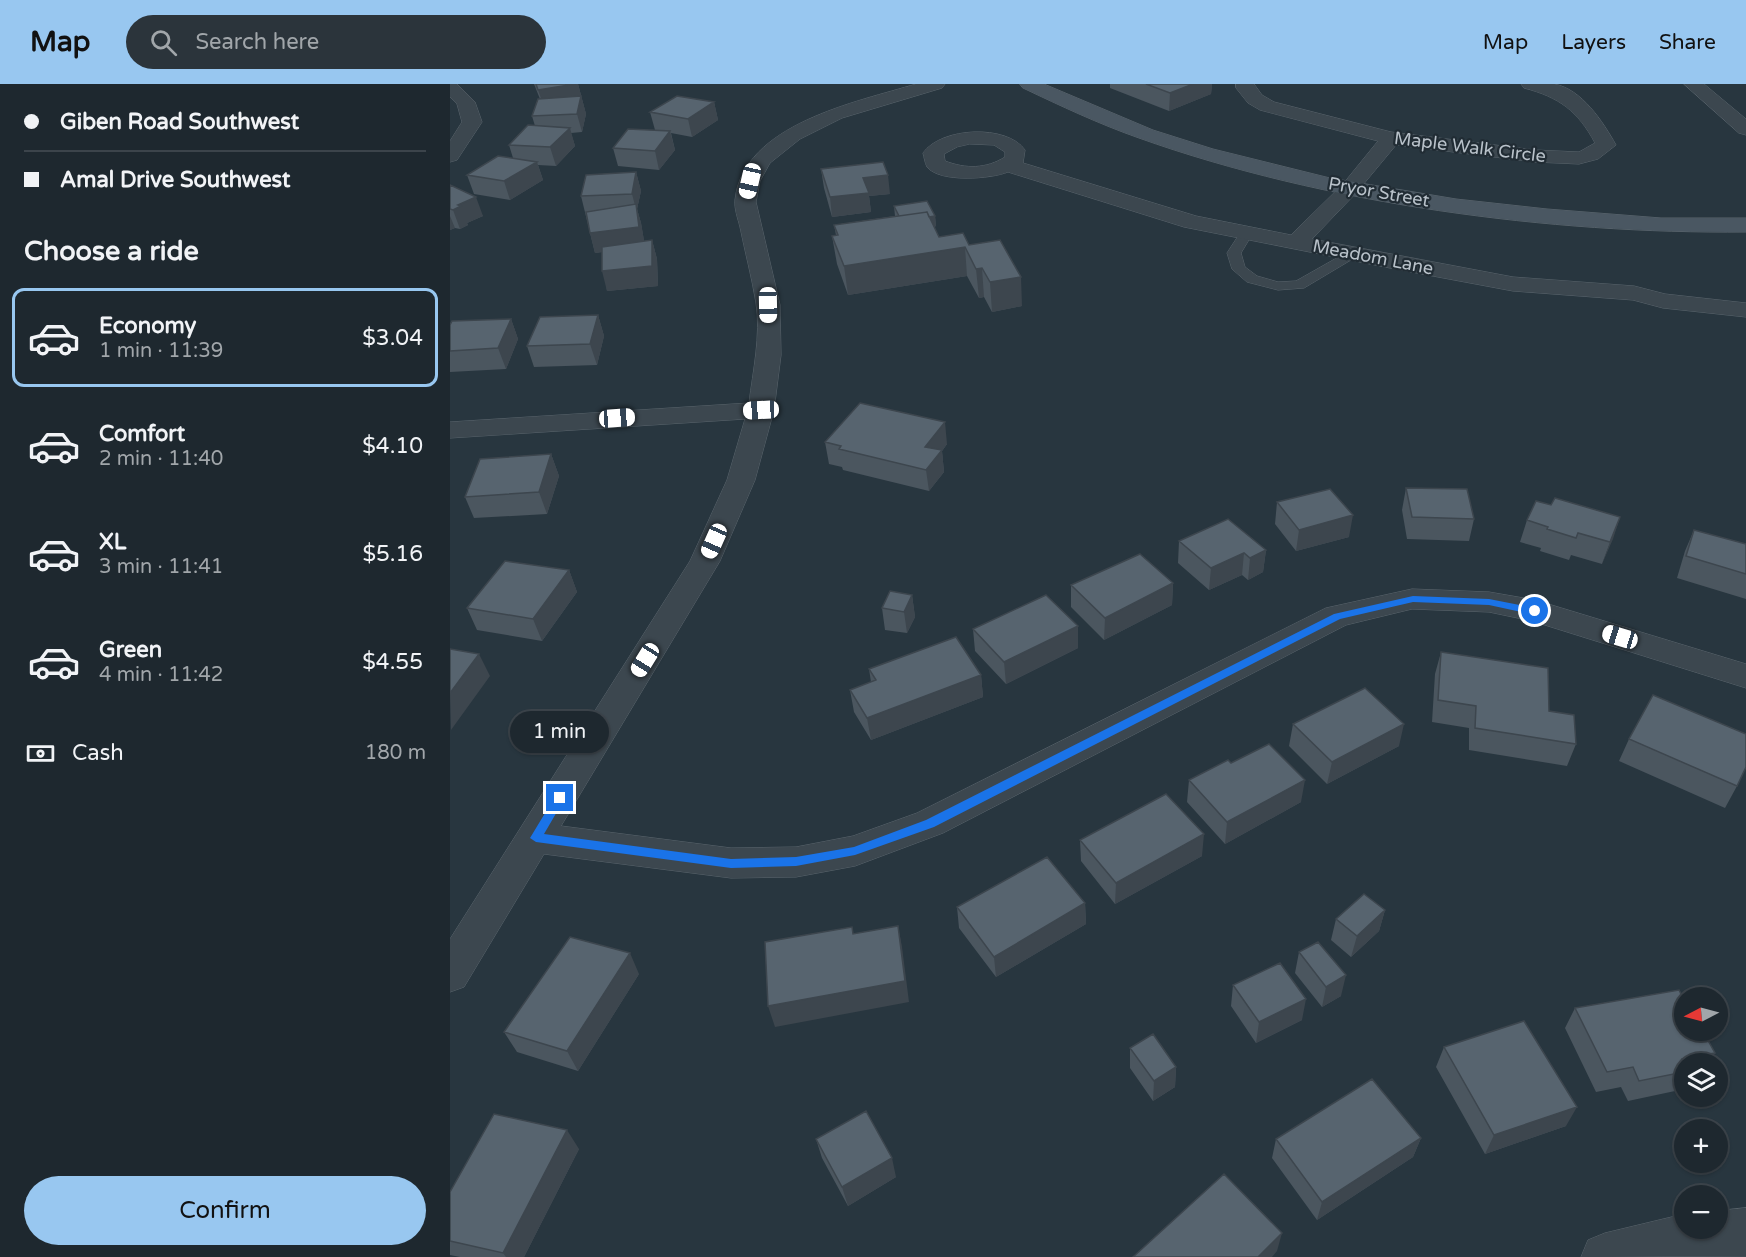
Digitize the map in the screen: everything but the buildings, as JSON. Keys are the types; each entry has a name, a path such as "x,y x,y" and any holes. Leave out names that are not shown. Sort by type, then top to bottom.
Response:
{"main road":[{"name":"Pryor Street","path":"1029,84 1068,104 1137,131 1231,161 1350,188 1461,206 1588,220 1746,225"}],"street":[{"path":"450,974 705,561 741,480 761,410 768,355 768,305 745,202 750,181 762,160 793,135 835,114 936,84"},
{"name":"Maple Walk Circle","path":"1245,84 1245,88 1255,99 1267,106 1391,138 1535,156 1579,158 1591,155 1605,145 1589,120 1570,101 1555,90 1530,84"},
{"path":"1692,84 1746,129"},
{"path":"450,87 466,102 472,122 450,156"},
{"path":"1296,242 1350,188 1391,138"},
{"name":"Meadom Lane","path":"1007,165 1192,222 1354,254 1513,284 1634,293 1684,304 1746,310"},
{"path":"450,430 761,410"},
{"path":"536,838 731,863 796,862 855,851 930,824 1337,616 1413,599 1489,602 1535,611 1746,676"},
{"path":"1605,1257 1676,1238 1746,1232"}],"lane":[{"path":"1247,232 1234,253 1239,268 1252,279 1278,286 1299,285 1354,254"}],"route":[{"path":"560,798 536,838 731,863 796,862 855,851 930,824 1337,616 1413,599 1489,602 1535,611"}]}
